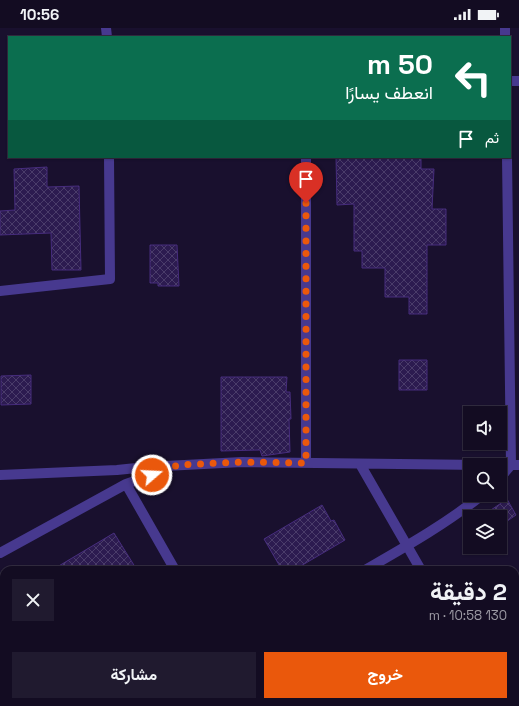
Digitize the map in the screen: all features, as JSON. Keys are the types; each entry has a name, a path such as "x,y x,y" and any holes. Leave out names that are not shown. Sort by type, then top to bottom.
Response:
{"street":[{"path":"0,291 110,279 109,158"},
{"path":"306,158 306,463"},
{"path":"507,158 515,465 507,472"},
{"path":"0,475 117,470 242,462 463,465"},
{"path":"360,464 420,566"},
{"path":"0,553 126,484 178,465"},
{"path":"126,484 173,566"},
{"path":"372,566 408,546 473,502"}],"building":[{"path":"336,158 421,158 421,169 434,169 432,209 446,209 446,245 427,245 427,314 409,314 409,297 385,297 385,268 362,268 362,251 354,251 354,204 337,205"},
{"path":"47,167 47,187 79,186 81,270 52,270 51,233 0,235 0,211 15,210 14,169"},
{"path":"150,245 177,245 179,286 158,286 158,283 150,283"},
{"path":"399,360 427,360 427,390 399,390"},
{"path":"31,375 31,404 1,405 1,376"},
{"path":"221,377 287,377 286,392 290,392 290,452 262,456 260,450 221,451"},
{"path":"507,499 516,515 507,521 507,510 491,510 503,502 507,502"},
{"path":"322,505 331,521 334,520 345,540 301,566 280,566 264,539"},
{"path":"114,533 135,566 59,566"}],"route":[{"path":"152,475 178,465 242,462 306,463 306,203"}]}
